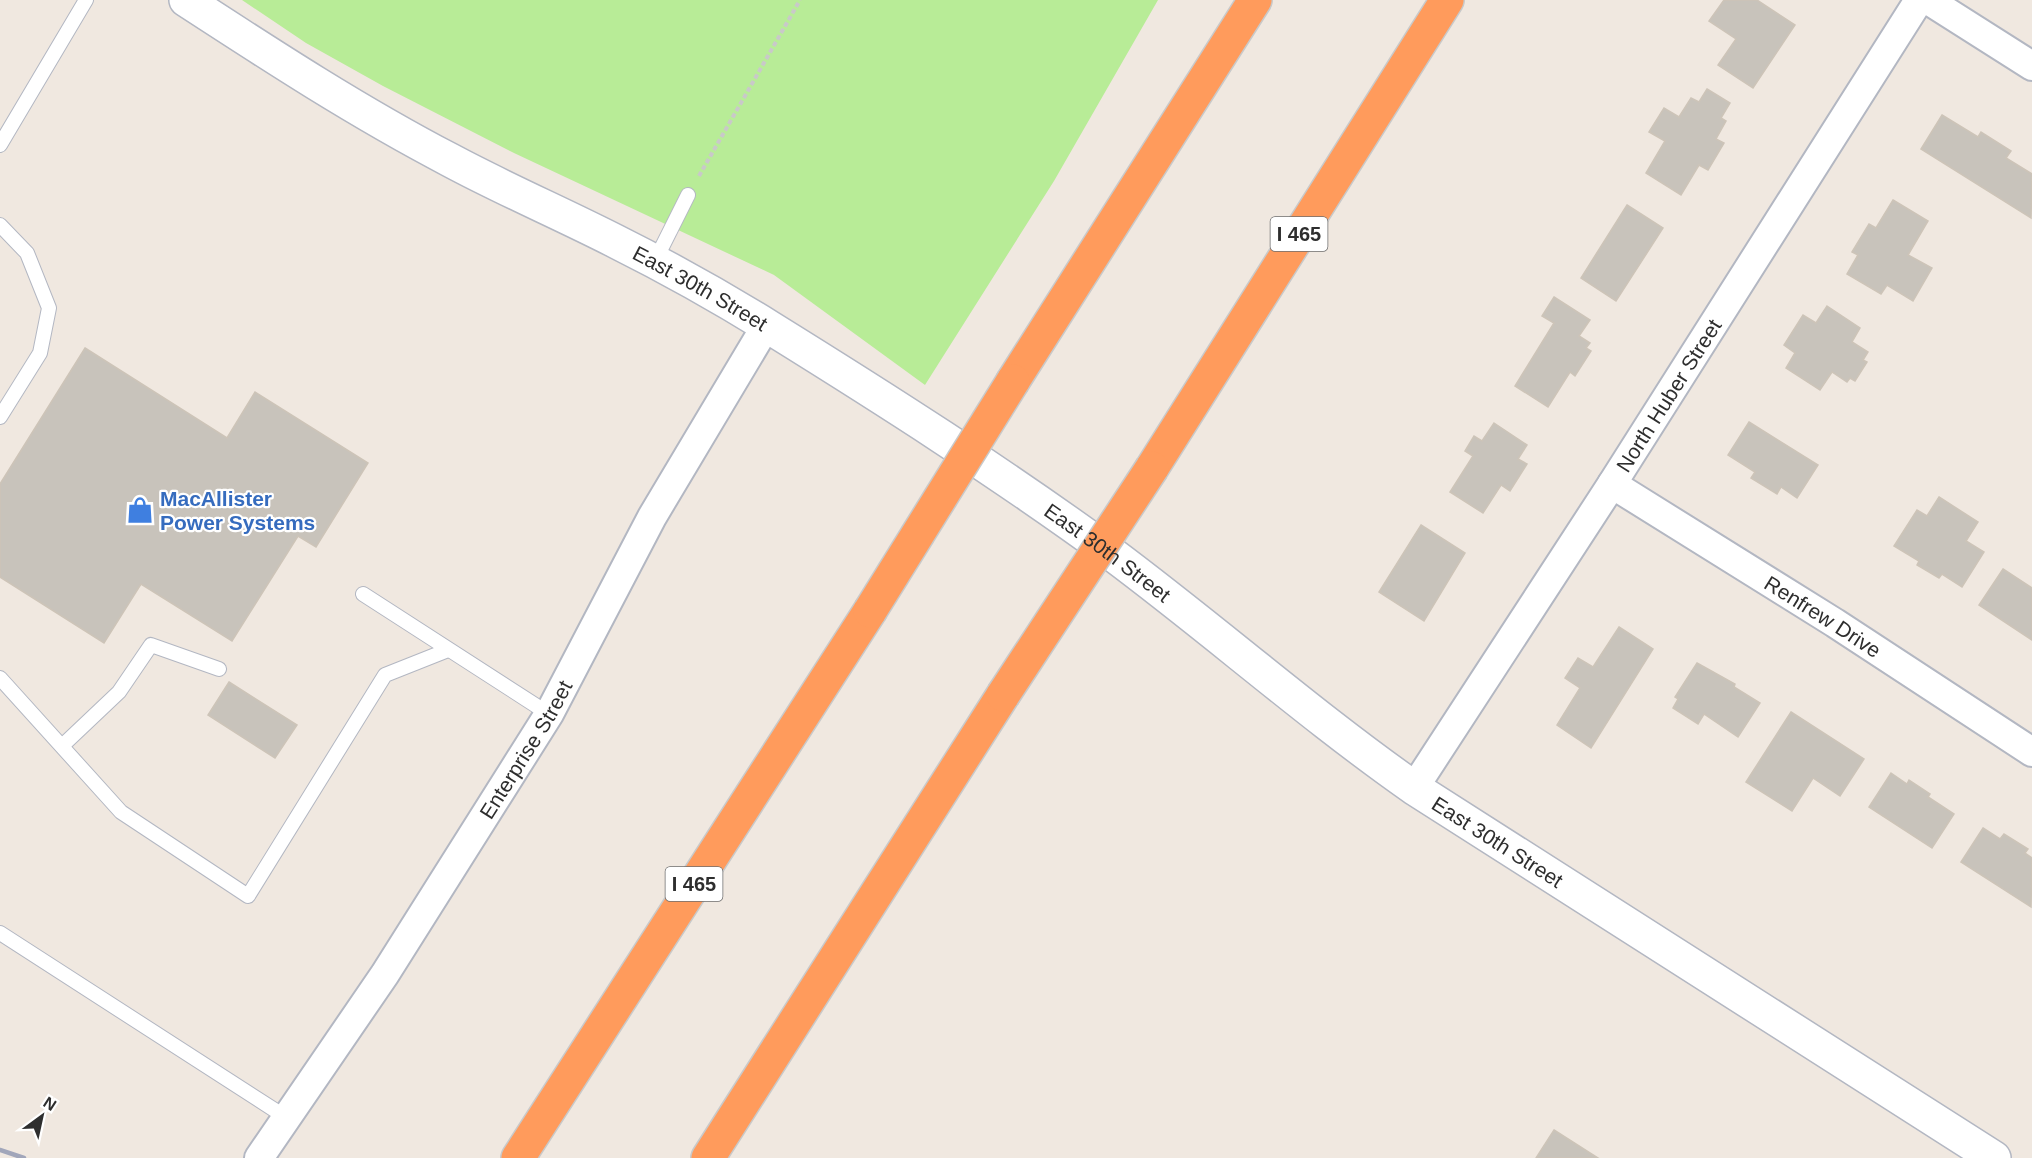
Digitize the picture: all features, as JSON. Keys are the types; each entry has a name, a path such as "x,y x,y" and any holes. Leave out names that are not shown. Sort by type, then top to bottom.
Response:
{"highway":[{"name":"I 465","path":"518,1158 870,611 1255,0"},
{"name":"I 465","path":"708,1158 1003,695 1152,468 1447,0"}],"main road":[{"name":"East 30th Street","path":"186,0 315,84 407,138 655,261 766,326 1021,489 1189,612 1352,744 1414,788 1994,1158"}],"street":[{"name":"North Huber Street","path":"1414,788 1612,484 1919,0"},
{"path":"1928,0 2032,66"},
{"name":"Enterprise Street","path":"259,1158 385,974 549,714 652,518 766,326"},
{"name":"Renfrew Drive","path":"1612,484 1835,623 2032,752"}],"lane":[{"path":"0,145 86,0"},
{"path":"655,261 688,195"},
{"path":"0,225 27,253 49,308 40,353 0,417"},
{"path":"363,594 549,714"},
{"path":"62,746 119,692 151,645 219,669"},
{"path":"0,678 121,812 248,896 385,675 448,650"},
{"path":"0,933 287,1118"}],"path":[{"path":"688,195 800,0"}],"green space":[{"path":"242,0 1158,0 1054,181 925,385 774,275 514,153 383,86 306,43"}],"building":[{"path":"1724,0 1757,0 1795,25 1753,88 1718,65 1736,39 1709,21"},
{"path":"1707,89 1730,103 1721,118 1726,121 1716,139 1724,143 1708,170 1699,165 1681,195 1646,173 1665,141 1649,132 1664,108 1679,117 1691,98 1699,102"},
{"path":"1942,115 1978,137 1981,132 2011,151 2006,158 2032,174 2031,218 1921,149"},
{"path":"1893,200 1928,221 1908,255 1932,268 1913,301 1887,285 1881,294 1847,274 1858,255 1852,252 1869,224 1876,228"},
{"path":"1627,205 1663,228 1616,301 1581,278"},
{"path":"1554,297 1590,320 1579,336 1590,343 1586,348 1591,351 1575,376 1570,372 1548,407 1515,386 1554,323 1542,316"},
{"path":"1827,306 1860,328 1852,342 1868,352 1863,360 1867,362 1855,381 1850,378 1847,382 1832,372 1820,390 1786,368 1795,353 1784,345 1803,315 1816,323"},
{"path":"85,348 227,438 255,392 368,463 316,547 298,536 232,641 141,584 104,643 0,577 0,484"},
{"path":"1749,422 1818,465 1797,498 1781,487 1777,494 1751,478 1755,472 1728,455"},
{"path":"1494,423 1527,445 1518,459 1527,464 1510,491 1501,485 1483,513 1450,492 1473,456 1465,451 1474,436 1482,441"},
{"path":"1939,497 1978,522 1966,541 1984,552 1962,587 1942,574 1939,578 1917,565 1919,561 1894,546 1917,510 1927,516"},
{"path":"1421,525 1465,553 1424,621 1379,592"},
{"path":"2003,569 2032,588 2032,640 1979,605"},
{"path":"1619,627 1653,649 1591,748 1557,725 1580,688 1565,678 1578,658 1593,667"},
{"path":"1697,663 1735,684 1734,687 1760,703 1738,737 1704,714 1698,724 1673,708 1678,699 1675,697"},
{"path":"229,682 297,725 275,758 208,715"},
{"path":"1791,712 1864,759 1840,796 1813,778 1792,811 1746,782"},
{"path":"1891,773 1907,784 1909,780 1930,794 1928,797 1954,814 1932,848 1869,807"},
{"path":"1983,828 2000,839 2004,834 2028,849 2025,853 2032,858 2031,907 1961,862"},
{"path":"1554,1130 1598,1158 1536,1158"}],"railway":[{"path":"0,1150 24,1158"}],"place":[{"name":"MacAllister Power Systems","path":"140,510"}]}
